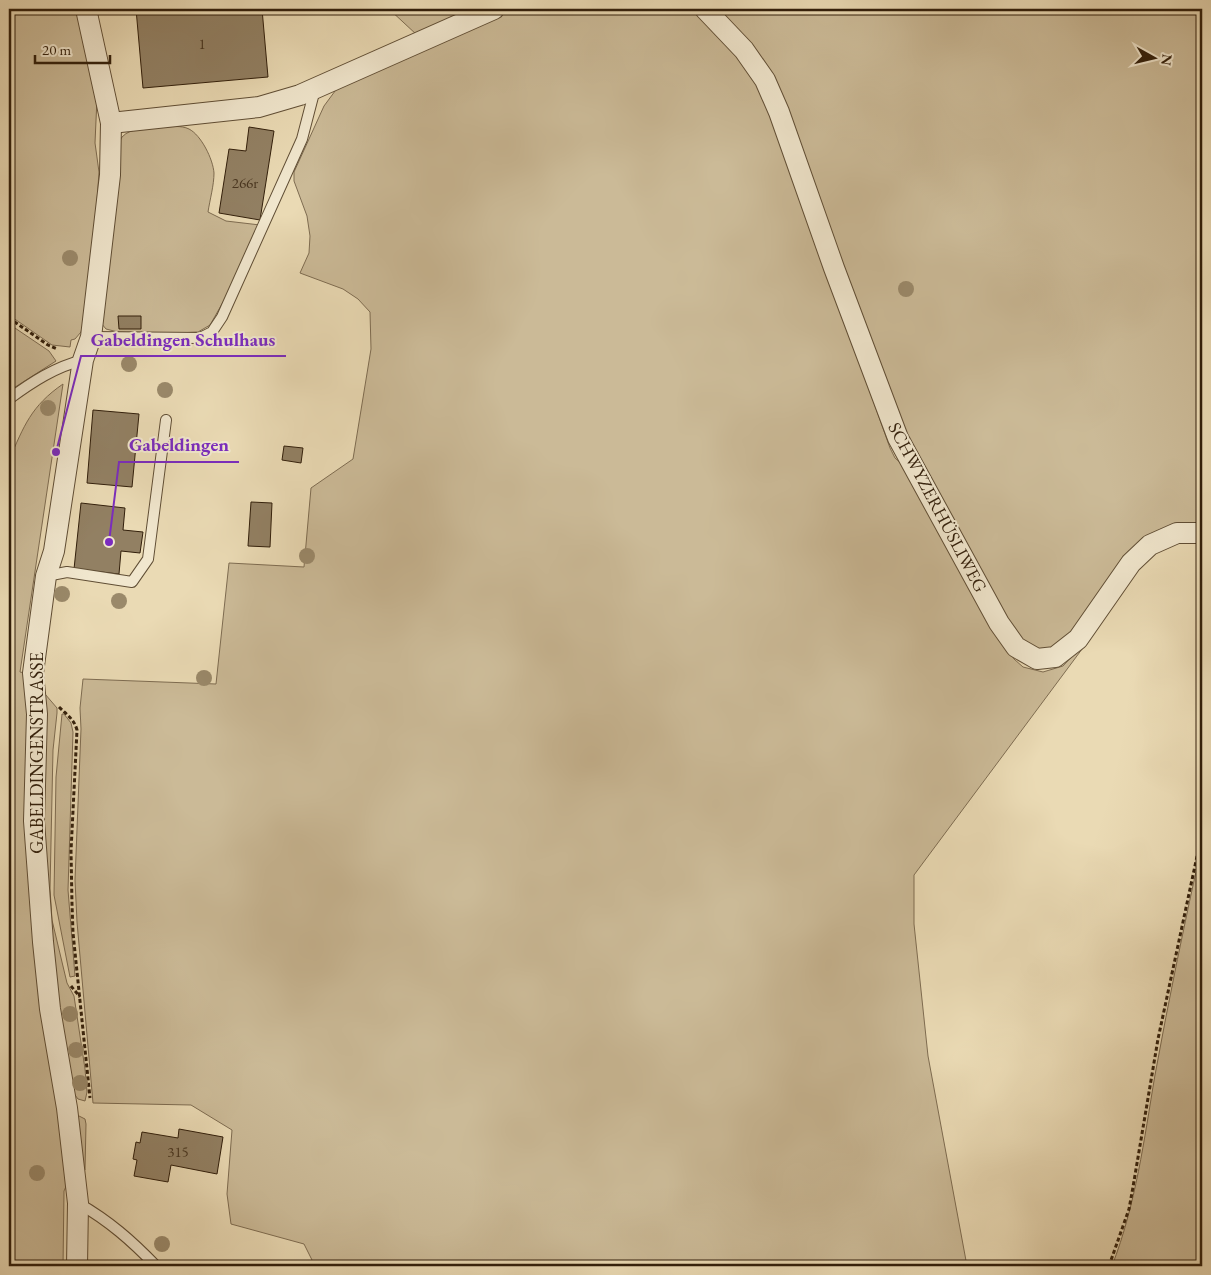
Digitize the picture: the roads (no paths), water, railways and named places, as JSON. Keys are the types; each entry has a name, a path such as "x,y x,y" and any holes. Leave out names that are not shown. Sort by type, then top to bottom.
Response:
{"street":[{"name":"GABELDINGENSTRASSE","path":"77,1266 78,1203 48,990 34,821 37,729 33,673 46,576 54,551 83,360 91,337 110,175 111,124 86,9"},
{"path":"111,124 260,107 300,96 494,9"},
{"name":"SCHWYZERHÜSLIWEG","path":"705,9 744,50 764,80 779,112 898,438 999,623 1016,647 1037,659 1055,657 1078,639 1131,564 1150,545 1177,533 1202,533"}],"lane":[{"path":"91,337 200,338 212,332 222,317 302,139 315,89"},
{"path":"9,399 39,378 70,363 83,360"},
{"path":"46,576 67,572 132,582 148,559 166,420"},
{"path":"78,1203 100,1216 131,1240 156,1266"}],"place":[{"name":"Gabeldingen Schulhaus","path":"56,452"},
{"name":"Gabeldingen","path":"109,542"}]}
